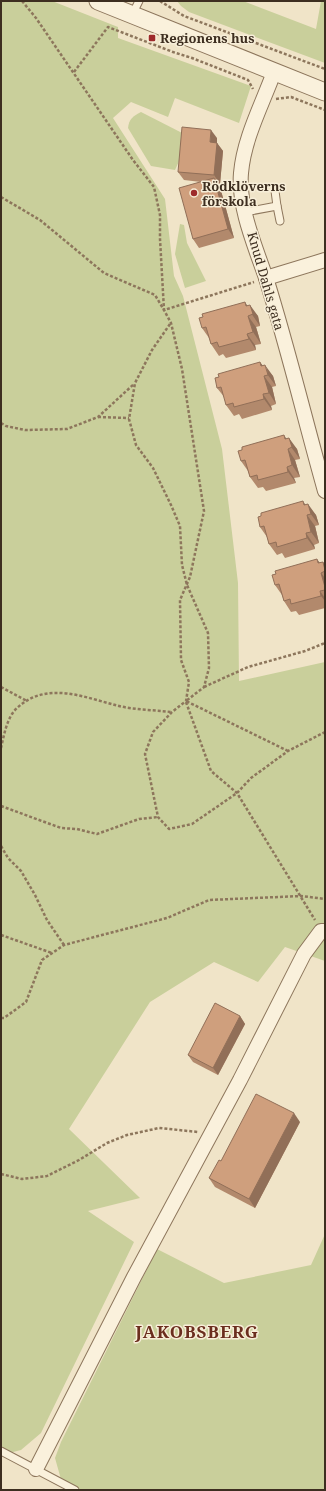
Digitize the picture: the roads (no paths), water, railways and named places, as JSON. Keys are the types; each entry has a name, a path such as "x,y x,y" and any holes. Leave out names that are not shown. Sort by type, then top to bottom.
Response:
{"street":[{"path":"98,1 136,8 274,72 325,92"},
{"name":"Knud Dahls gata","path":"274,72 247,143 241,172 240,192 266,278 325,491"},
{"path":"266,278 325,260"},
{"path":"36,1469 134,1277 304,954 323,931"}],"lane":[{"path":"275,191 280,221"},
{"path":"245,212 278,206"},
{"path":"1,1451 75,1490"}],"place":[{"name":"Regionens hus","path":"152,38"},
{"name":"Rödklöverns förskola","path":"194,193"}],"district":[{"name":"JAKOBSBERG","path":"197,1332"}]}
